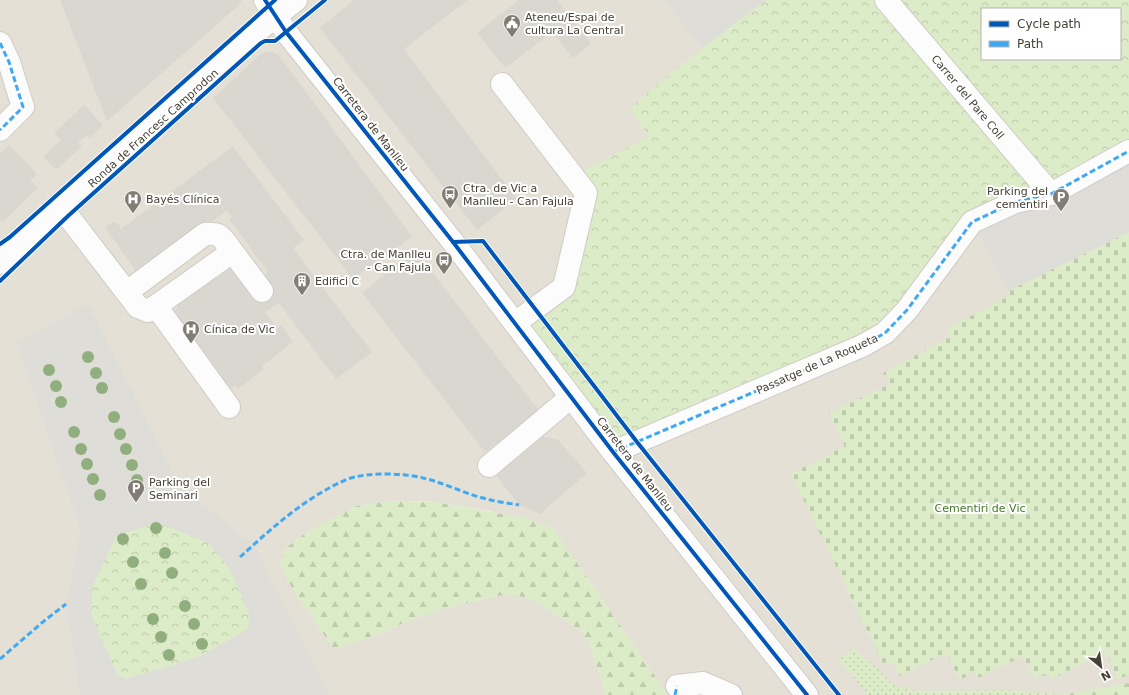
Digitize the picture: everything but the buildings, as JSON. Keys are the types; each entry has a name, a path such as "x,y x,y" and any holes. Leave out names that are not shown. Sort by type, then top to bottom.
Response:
{"street":[{"name":"Ronda de Francesc Camprodon","path":"0,263 230,53 270,9 296,0"},
{"name":"Carrer del Pare Coll","path":"886,0 1051,194"},
{"name":"Carretera de Manlleu","path":"270,9 453,242 613,452 807,695"},
{"path":"0,43 23,107 0,130"},
{"path":"502,84 586,193 564,287 515,324"},
{"name":"Passatge de La Roqueta","path":"613,452 862,346 885,333 906,310 972,222 1015,202 1051,194 1129,151"},
{"path":"61,207 138,307 148,311 225,257 229,247"},
{"path":"127,292 205,234 215,233 222,238 262,291"},
{"path":"156,306 229,407"},
{"path":"489,466 571,397"},
{"path":"677,686 703,683 731,695"}],"shaded area":[{"path":"0,0 1129,0 1129,695 668,695 553,528 489,511 435,502 389,501 356,506 297,539 284,550 280,566 295,593 334,649 380,634 408,621 441,609 502,595 516,595 530,599 543,606 581,631 589,642 606,695 0,695"},
{"path":"665,0 766,0 702,48"},
{"name":"Parking del cementiri","path":"1129,151 1129,232 1008,291 972,222"},
{"name":"Parking del Seminari","path":"88,304 179,485 253,545 329,695 80,695 66,604 81,532 17,343","holes":["157,522 209,543 230,569 250,616 248,629 201,656 125,679 117,674 92,617 91,589 116,536"]}],"green space":[{"path":"766,0 1129,0 1129,151 972,222 885,333 613,452 515,323 564,287 581,172 649,136 629,108 702,48"},
{"name":"Cementiri de Vic","path":"1129,232 1129,674 1118,680 1106,652 1050,680 1048,674 1035,679 1023,656 978,678 974,671 960,680 946,653 899,676 893,662 884,665 791,474 845,446 829,413 890,384 883,373 950,337 946,329 1009,296 1008,291"},
{"path":"389,501 435,502 524,518 553,528 668,695 606,695 589,642 581,631 543,606 530,599 516,595 502,595 441,609 408,621 380,634 334,649 295,593 280,566 284,550 312,529 356,506"},
{"path":"156,522 209,543 230,569 250,616 248,629 201,656 125,679 117,674 92,617 91,589 116,536"},
{"path":"854,648 878,669 893,685 917,691 1006,690 1060,695 867,695 839,659"},
{"path":"1129,683 1129,695 1060,695"}],"marked path":[{"path":"0,43 9,62 23,107 0,130"},
{"path":"613,452 862,346 885,333 907,310 972,222 1015,202 1051,194 1129,151"},
{"path":"240,557 277,524 318,494 348,479 365,475 396,474 415,476 479,497 519,505"},
{"path":"0,659 66,604"},
{"path":"675,695 677,686"}],"cycle path":[{"path":"265,0 286,32 453,242 613,452 807,695"},
{"path":"0,244 10,237 275,0"},
{"path":"0,281 68,216 261,43 265,41 275,41 325,0"},
{"path":"453,242 483,241 637,442 839,695"}],"place":[{"name":"Ateneu/Espai de cultura La Central","path":"512,38"},
{"name":"Ctra. de Vic a Manlleu - Can Fajula","path":"450,209"},
{"name":"Parking del cementiri","path":"1061,212"},
{"name":"Bayés Clínica","path":"133,214"},
{"name":"Ctra. de Manlleu - Can Fajula","path":"444,275"},
{"name":"Edifici C","path":"302,296"},
{"name":"Cínica de Vic","path":"191,344"},
{"name":"Parking del Seminari","path":"136,503"}]}
